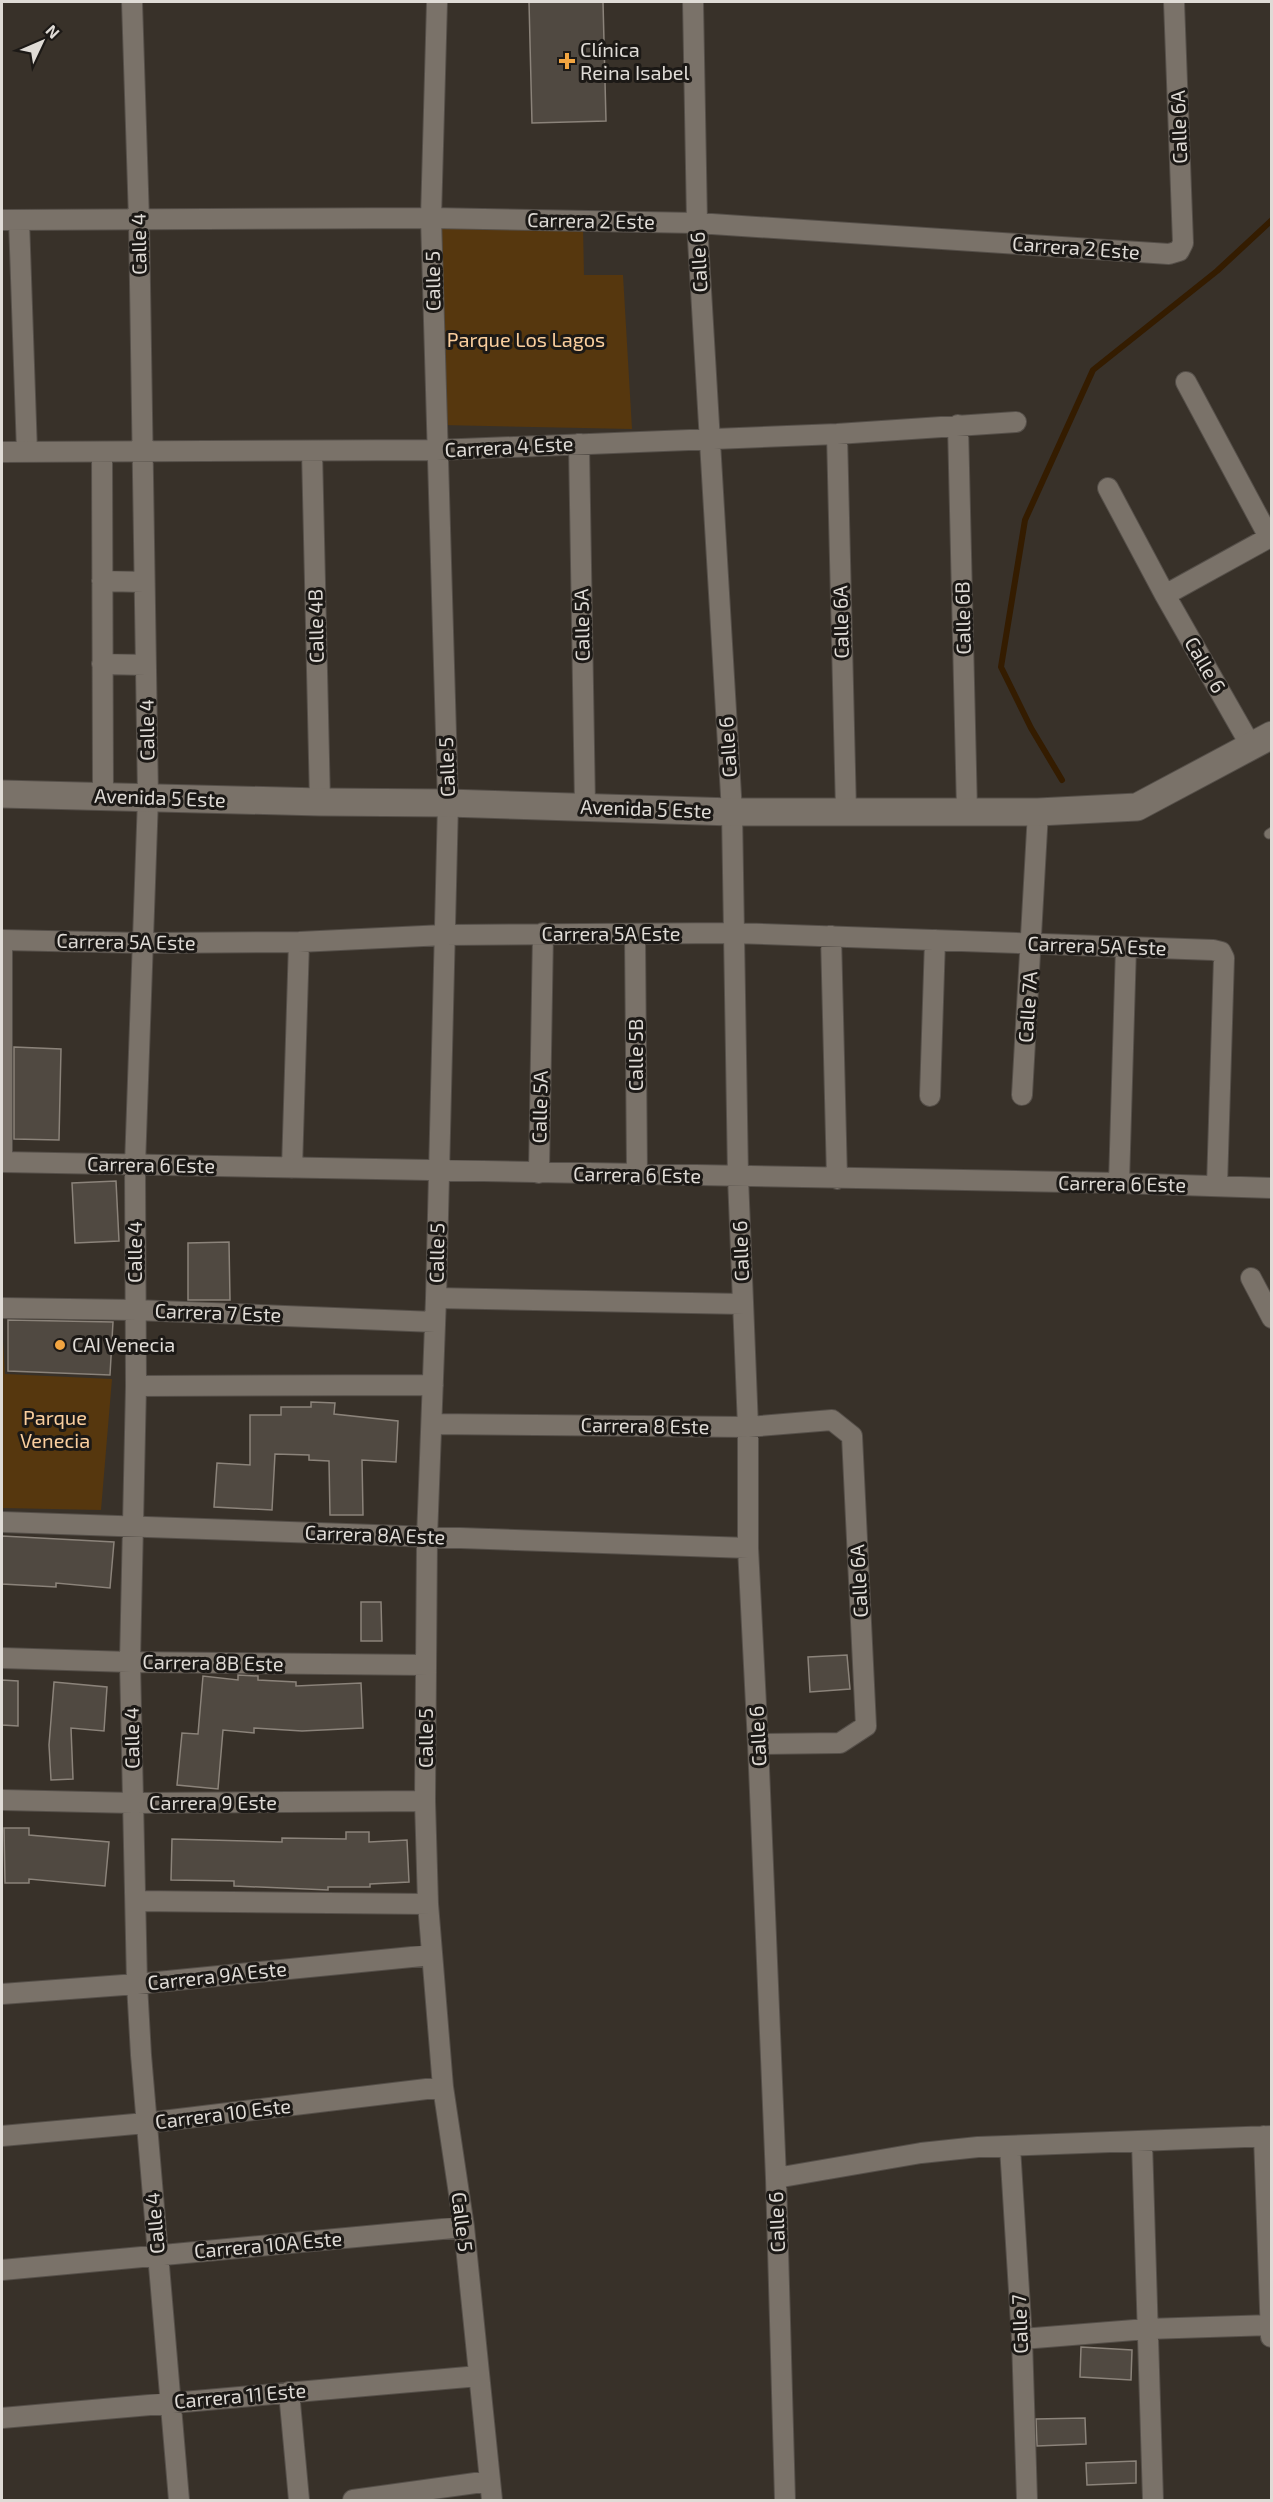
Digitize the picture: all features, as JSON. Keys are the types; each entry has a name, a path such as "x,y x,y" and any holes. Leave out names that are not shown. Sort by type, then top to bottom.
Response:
{"main road":[{"name":"Avenida 5 Este","path":"2,794 585,806 732,812 1038,812 1137,807 1261,740"}],"street":[{"name":"Calle 4","path":"132,2 139,220 148,798 135,1165 136,1386 130,1662 137,1984 146,2123 179,2500"},
{"name":"Calle 5","path":"437,2 431,218 448,803 436,1298 427,1538 425,1801 428,1904 443,2087 464,2228 491,2491"},
{"name":"Calle 6","path":"693,2 697,223 708,439 732,812 738,1177 748,1427 748,1548 776,2178 785,2500"},
{"name":"Calle 6A","path":"1174,2 1183,243 1179,251"},
{"name":"Carrera 2 Este","path":"10,220 431,218 697,223 1169,254 1179,251"},
{"path":"10,220 27,452"},
{"path":"1165,595 1270,536 1186,382"},
{"name":"Carrera 4 Este","path":"2,452 437,450 837,434 1016,422"},
{"name":"Calle 6B","path":"958,425 967,811"},
{"name":"Calle 6A","path":"837,434 846,811"},
{"name":"Calle 5A","path":"579,444 585,806"},
{"name":"Calle 4B","path":"312,451 320,802"},
{"path":"102,452 103,796"},
{"name":"Calle 6","path":"1108,488 1165,595 1261,740"},
{"path":"102,581 144,582"},
{"path":"102,664 146,665"},
{"name":"Calle 7A","path":"1022,1095 1038,812"},
{"name":"Calle 5A","path":"539,1173 543,933"},
{"name":"Carrera 5A Este","path":"2,940 143,943 299,942 444,935 733,933 1221,952 1224,958 1216,1186"},
{"name":"Calle 5B","path":"635,934 637,1175"},
{"path":"831,936 837,1179"},
{"path":"2,940 2,1162"},
{"path":"930,1096 935,940"},
{"path":"292,1168 299,942"},
{"path":"1119,1183 1126,947"},
{"name":"Carrera 6 Este","path":"2,1162 438,1172 1119,1183 1272,1188"},
{"path":"1251,1278 1272,1318"},
{"path":"436,1298 743,1304"},
{"name":"Carrera 7 Este","path":"2,1308 135,1310 435,1322"},
{"path":"136,1386 433,1385"},
{"name":"Carrera 8 Este","path":"432,1424 748,1427 832,1420 852,1436"},
{"name":"Calle 6A","path":"758,1744 840,1743 866,1726 852,1436"},
{"name":"Carrera 8A Este","path":"2,1522 748,1548"},
{"name":"Carrera 8B Este","path":"2,1658 130,1662 426,1665"},
{"name":"Carrera 9 Este","path":"2,1800 133,1803 425,1801"},
{"path":"136,1901 428,1904"},
{"name":"Carrera 9A Este","path":"2,1994 137,1984 432,1955"},
{"name":"Carrera 10 Este","path":"2,2136 146,2123 443,2087"},
{"path":"776,2178 921,2152 978,2147 1268,2136 1272,2337"},
{"path":"1142,2142 1153,2500"},
{"name":"Calle 7","path":"1010,2147 1022,2339 1027,2500"},
{"name":"Carrera 10A Este","path":"2,2270 464,2228"},
{"path":"1022,2339 1147,2329 1271,2325"},
{"name":"Carrera 11 Este","path":"2,2418 479,2376"},
{"path":"289,2392 299,2500"},
{"path":"353,2500 491,2491"}],"green space":[{"name":"Parque Los Lagos","path":"437,224 583,226 584,275 623,275 632,429 440,425"},
{"name":"Parque Venecia","path":"2,1325 5,1374 112,1379 101,1510 2,1508"}],"building":[{"name":"Clínica Reina Isabel","path":"529,2 603,2 606,121 532,123"},
{"path":"14,1047 61,1049 59,1140 14,1139"},
{"path":"116,1181 119,1241 75,1243 72,1183"},
{"path":"229,1242 230,1300 188,1300 188,1243"},
{"name":"CAI Venecia","path":"8,1320 113,1322 110,1375 8,1371"},
{"path":"311,1402 335,1403 334,1414 398,1421 396,1462 362,1460 363,1515 330,1515 329,1461 309,1460 309,1455 275,1454 272,1510 214,1507 217,1463 250,1465 250,1415 281,1415 281,1407 311,1407"},
{"path":"2,1536 114,1542 110,1588 56,1583 56,1587 2,1584"},
{"path":"361,1602 381,1602 382,1641 361,1641"},
{"path":"847,1655 850,1689 810,1692 808,1657"},
{"path":"238,1675 258,1676 258,1680 296,1682 296,1686 361,1683 363,1728 302,1731 254,1728 254,1733 223,1730 218,1789 177,1785 182,1733 198,1734 203,1676 238,1680"},
{"path":"2,1680 18,1681 18,1726 2,1725"},
{"path":"54,1682 107,1687 104,1731 71,1728 73,1779 51,1780 49,1745"},
{"path":"4,1828 29,1828 29,1835 109,1842 105,1886 29,1879 29,1883 5,1883"},
{"path":"346,1832 369,1832 369,1842 407,1840 409,1882 370,1884 370,1887 328,1887 328,1890 234,1886 234,1881 171,1880 172,1839 282,1842 282,1838 346,1839"},
{"path":"1081,2347 1132,2350 1131,2380 1080,2377"},
{"path":"1085,2418 1086,2444 1037,2446 1036,2419"},
{"path":"1136,2461 1136,2483 1087,2485 1086,2463"}],"waterway":[{"path":"1062,780 1031,728 1001,667 1025,520 1093,370 1217,271 1272,220"}],"place":[{"name":"Clínica Reina Isabel","path":"567,61"},
{"name":"CAI Venecia","path":"60,1345"}]}
